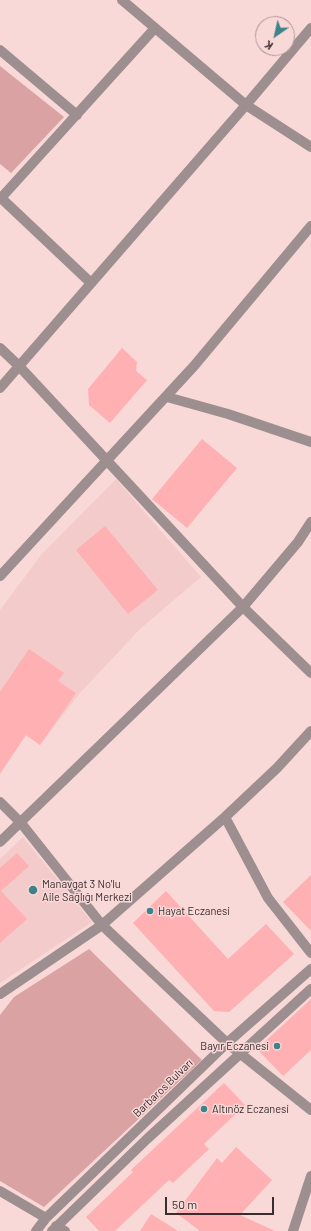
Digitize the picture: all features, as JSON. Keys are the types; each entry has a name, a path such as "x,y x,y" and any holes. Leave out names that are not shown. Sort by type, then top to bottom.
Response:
{"street":[{"path":"122,0 246,105 311,148"},
{"path":"91,284 1,198 155,28"},
{"path":"0,388 311,28"},
{"path":"0,50 76,115"},
{"path":"0,576 167,397 311,226"},
{"path":"0,348 19,366 243,607 311,673"},
{"path":"167,397 228,414 311,442"},
{"path":"0,842 243,607 298,542 311,522"},
{"path":"0,994 102,925 225,817 277,768 311,731"},
{"path":"0,802 21,823 102,925 240,1055 311,1110"},
{"path":"225,817 268,898 311,953"},
{"name":"Barbaros Bulvarı","path":"36,1231 46,1218 227,1043 311,969"},
{"path":"58,1229 147,1139 311,989"},
{"path":"293,1231 311,1176"},
{"path":"0,1191 46,1218"}],"shaded area":[{"path":"0,66 64,117 11,173 0,164"},
{"path":"116,479 201,577 140,629 80,693 40,745 26,735 0,775 0,610 41,555"},
{"name":"Manavgat 3 No'lu Aile Sağlığı Merkezi","path":"23,837 92,922 0,983 0,859"},
{"path":"89,949 202,1060 44,1207 0,1181 0,1015 14,997"}],"building":[{"path":"122,348 137,362 136,371 147,380 110,423 89,405 88,389"},
{"path":"202,439 237,468 187,528 152,499"},
{"path":"105,526 158,590 128,614 76,550"},
{"path":"29,649 64,673 58,681 76,693 40,745 26,735 0,773 0,692"},
{"path":"17,853 29,866 1,891 27,919 0,943 0,868"},
{"path":"311,875 311,931 283,902"},
{"path":"166,891 228,959 266,924 294,954 229,1012 214,1011 133,923"},
{"path":"311,999 311,1050 283,1076 257,1049"},
{"path":"224,1083 245,1105 204,1144 209,1149 173,1183 169,1180 115,1231 99,1231 86,1217 133,1172 131,1170"},
{"path":"236,1147 272,1180 240,1215 275,1231 200,1231 176,1213 217,1158 222,1163"},
{"path":"151,1214 178,1231 140,1231"}],"place":[{"name":"Manavgat 3 No'lu Aile Sağlığı Merkezi","path":"33,890"},
{"name":"Hayat Eczanesi","path":"150,911"},
{"name":"Bayır Eczanesi","path":"277,1046"},
{"name":"Altınöz Eczanesi","path":"204,1109"}]}
